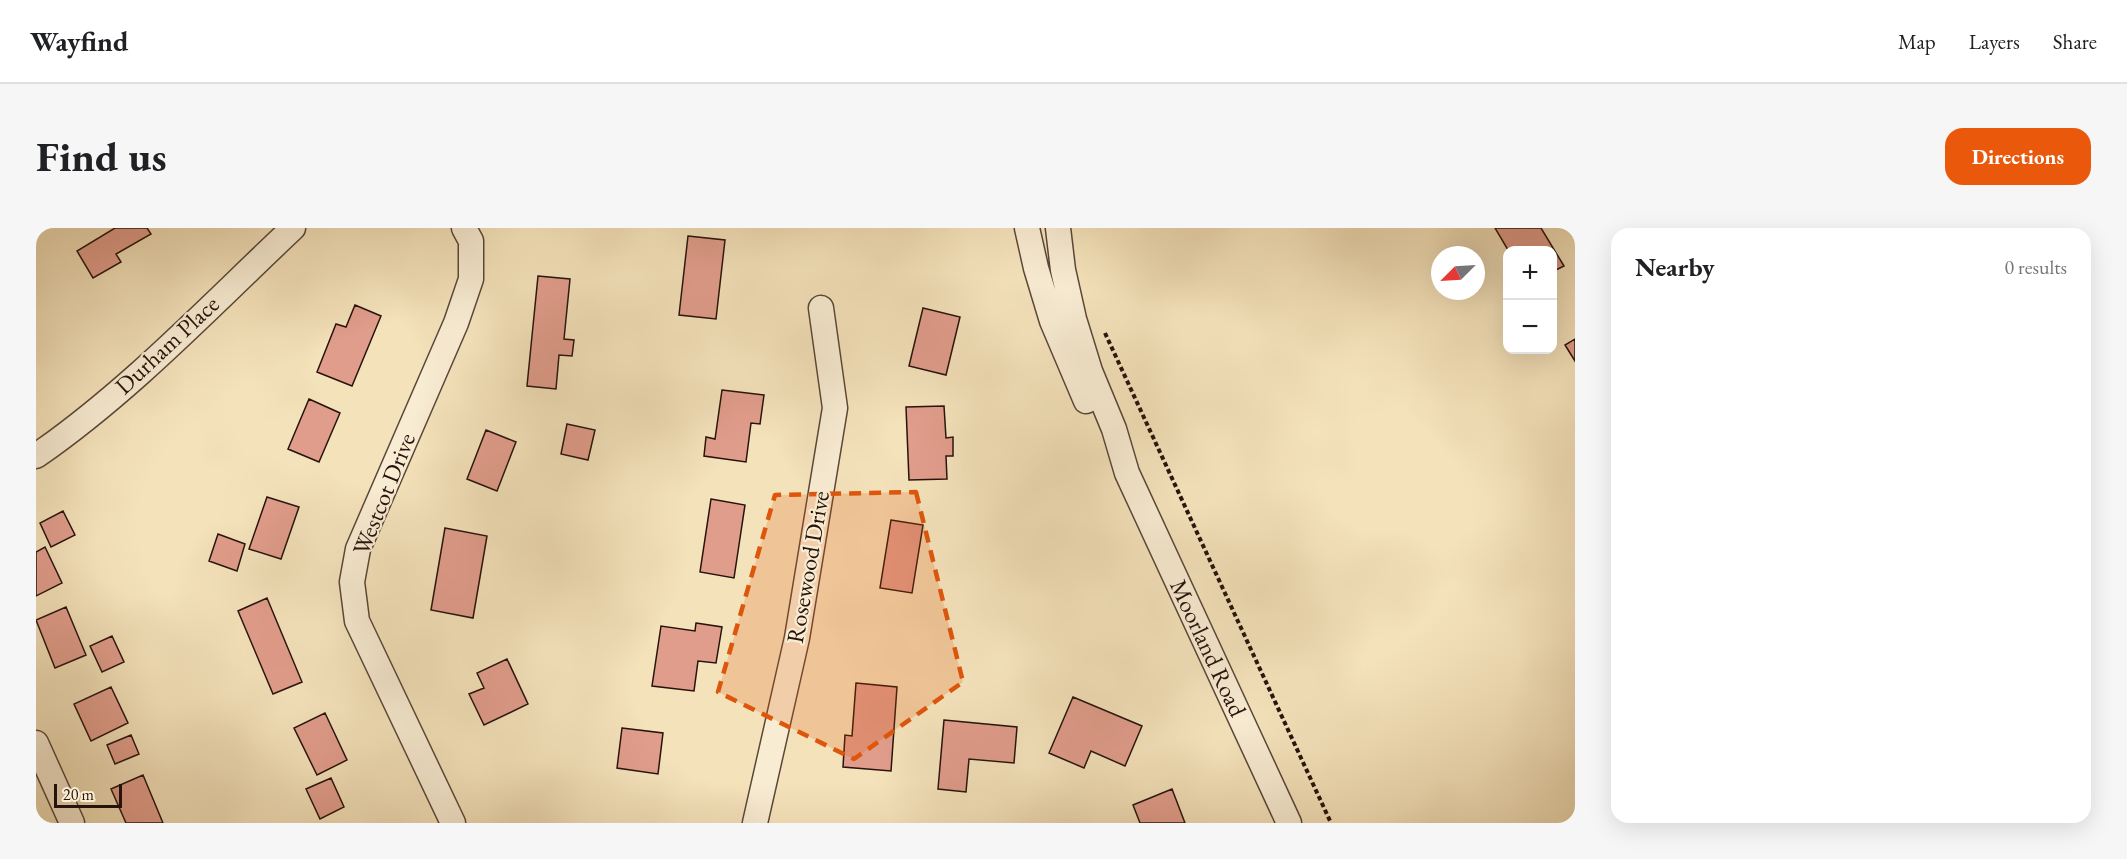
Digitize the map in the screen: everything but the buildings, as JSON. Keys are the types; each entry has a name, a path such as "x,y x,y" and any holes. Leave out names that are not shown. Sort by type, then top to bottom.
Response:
{"street":[{"name":"Durham Place","path":"36,456 90,416 293,228"},
{"name":"Westcot Drive","path":"453,823 357,621 352,582 358,549 456,323 471,279 471,241 464,228"},
{"name":"Moorland Road","path":"1028,228 1052,321 1101,434 1127,473"},
{"name":"Moorland Road","path":"1056,228 1074,319 1090,370 1114,429 1127,473 1289,823"},
{"name":"Rosewood Drive","path":"755,823 797,638 835,408 821,308"},
{"path":"36,743 72,823"}],"path":[{"path":"1104,332 1331,823"}],"highlighted area":[{"path":"916,492 963,682 854,759 718,692 775,495"}]}
